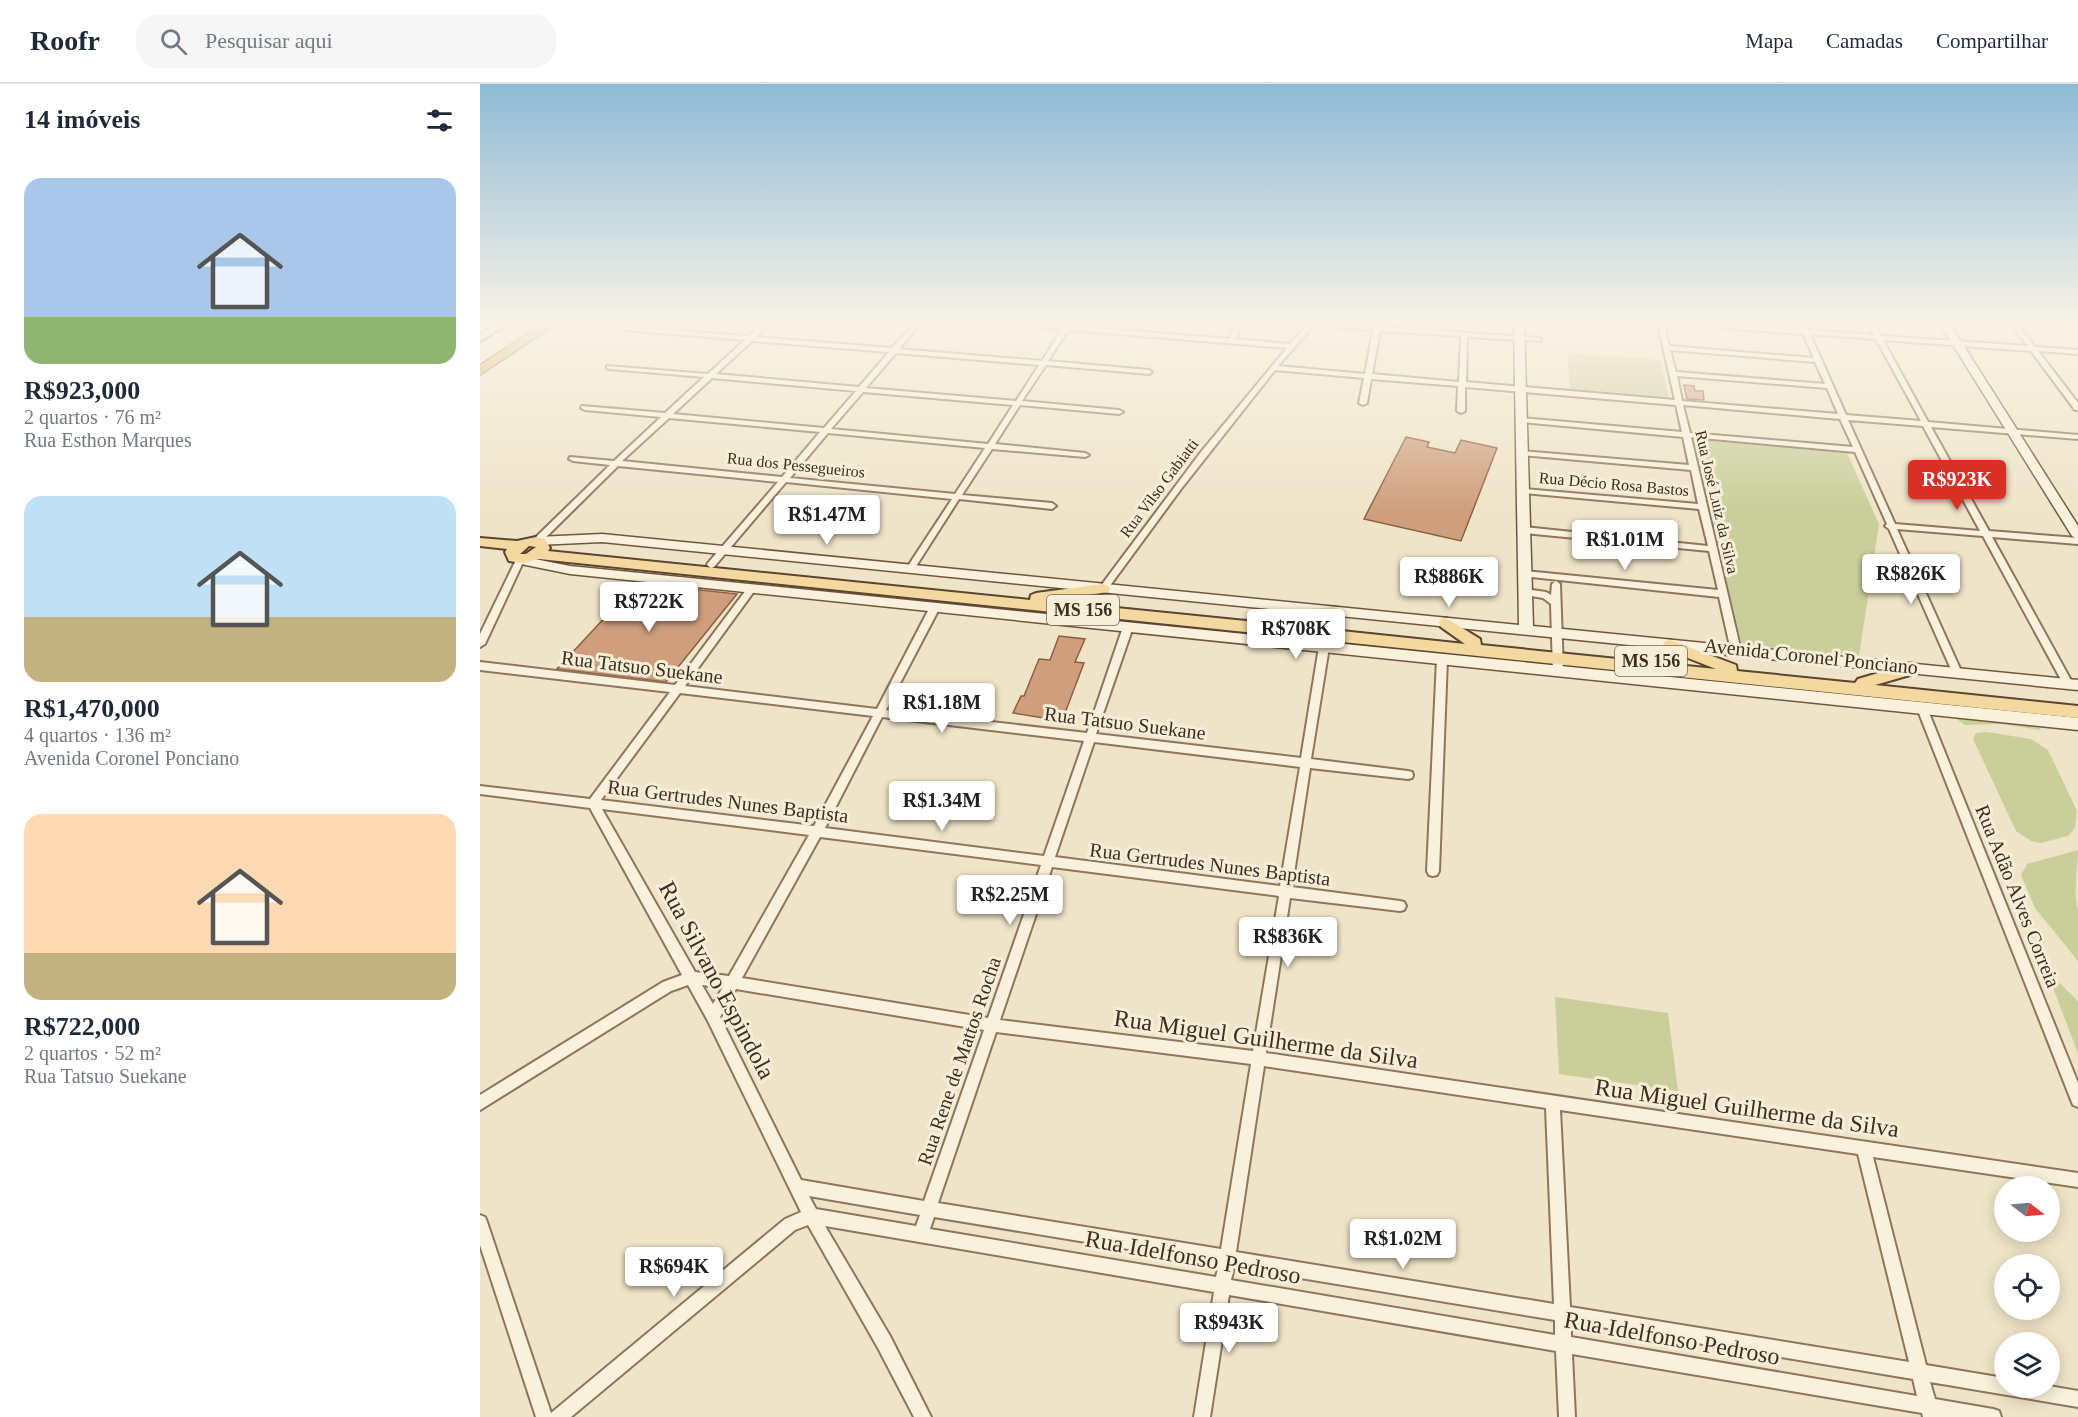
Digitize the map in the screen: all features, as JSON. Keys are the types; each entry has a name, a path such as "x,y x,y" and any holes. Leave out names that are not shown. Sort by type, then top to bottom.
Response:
{"main road":[{"path":"1520,386 1526,632"},
{"path":"1984,386 2078,536"},
{"path":"480,549 517,552 602,538 910,569"},
{"path":"480,542 570,570 753,588 862,589"},
{"path":"539,548 862,589 1128,627 1324,646 1348,643 1418,644 1520,651"},
{"name":"MS 156","path":"539,548 711,565 862,589 1028,598"},
{"name":"MS 156","path":"910,569 1332,612"},
{"path":"753,588 800,581"},
{"path":"1028,598 1103,589"},
{"path":"1028,598 1475,643 1558,660 1922,708 2073,723"},
{"name":"MS 156","path":"938,601 1348,643"},
{"path":"1262,621 1332,612 2073,685"},
{"path":"1446,623 1475,643"},
{"path":"1348,643 1442,659 1558,660 2078,712"},
{"path":"1670,645 1731,669"},
{"name":"Avenida Coronel Ponciano","path":"1558,660 1731,669 2078,705"},
{"path":"1863,682 1912,669"}],"street":[{"path":"539,548 616,463 699,386"},
{"path":"831,386 1119,412"},
{"path":"711,565 786,480 863,386"},
{"path":"910,569 1029,386"},
{"name":"Rua Vilso Gabiatti","path":"1103,589 1154,517 1258,386"},
{"path":"1363,403 1367,386"},
{"path":"1461,411 1462,386"},
{"path":"1464,386 2078,437"},
{"name":"Rua José Luiz da Silva","path":"1675,386 1736,651"},
{"path":"1828,386 1957,673"},
{"path":"1905,386 1983,533 2073,685"},
{"path":"2061,386 2078,408"},
{"path":"585,408 1085,455"},
{"path":"1521,420 1856,450"},
{"path":"1522,453 1694,468"},
{"name":"Rua dos Pessegueiros","path":"573,459 1052,506"},
{"name":"Rua Décio Rosa Bastos","path":"1523,491 1703,507"},
{"path":"1889,526 2078,541"},
{"path":"1524,530 1712,549"},
{"path":"480,644 517,552"},
{"path":"1525,574 1723,594"},
{"path":"1556,584 1555,634 1558,660"},
{"path":"593,803 753,588"},
{"path":"1525,591 1546,595 1556,603"},
{"path":"713,1017 818,830 938,601"},
{"name":"Rua Rene de Mattos Rocha","path":"920,1235 1128,627"},
{"path":"1202,1417 1324,646"},
{"path":"1433,871 1442,659"},
{"name":"Rua Tatsuo Suekane","path":"480,666 1408,775"},
{"name":"Rua Adão Alves Correia","path":"1922,708 2078,1100"},
{"name":"Rua Gertrudes Nunes Baptista","path":"480,790 818,830 1047,862 1400,906"},
{"name":"Rua Silvano Espindola","path":"593,803 713,1017 811,1216 884,1342 923,1417"},
{"name":"Rua Miguel Guilherme da Silva","path":"480,1103 667,986 690,978 732,982 992,1025 1257,1058 2078,1180"},
{"path":"1554,1103 1567,1417"},
{"path":"1863,1147 1929,1411"},
{"name":"Rua Idelfonso Pedroso","path":"797,1187 1994,1384"},
{"path":"558,1417 790,1224 811,1216"},
{"name":"Rua Idelfonso Pedroso","path":"811,1216 1564,1344 1929,1411 1993,1417"},
{"path":"480,1222 544,1417"},
{"path":"2060,1396 2078,1399"}],"green space":[{"path":"1570,386 1666,386 1669,399 1570,391"},
{"path":"1692,439 1847,453 1879,524 1859,656 1742,645"},
{"path":"1942,702 2029,711 2041,730 2001,724 1965,725 1946,711"},
{"path":"1987,732 2031,739 2048,750 2077,811 2075,828 2068,836 2041,843 2031,841 2016,831 1973,739 1976,733"},
{"path":"2078,850 2076,889 2078,961 2035,908 2021,875 2027,864"},
{"path":"2046,970 2078,1001 2078,1053"},
{"path":"1555,997 1668,1013 1678,1091 1559,1074"}],"building":[{"path":"1684,386 1694,386 1695,391 1703,391 1704,400 1687,399"},
{"path":"1406,437 1429,442 1427,447 1455,453 1461,440 1497,448 1461,541 1364,519"},
{"path":"637,583 737,594 666,682 557,669"},
{"path":"1059,636 1085,639 1075,662 1084,663 1062,721 1013,713 1021,696 1024,696 1039,659 1050,660"}]}
